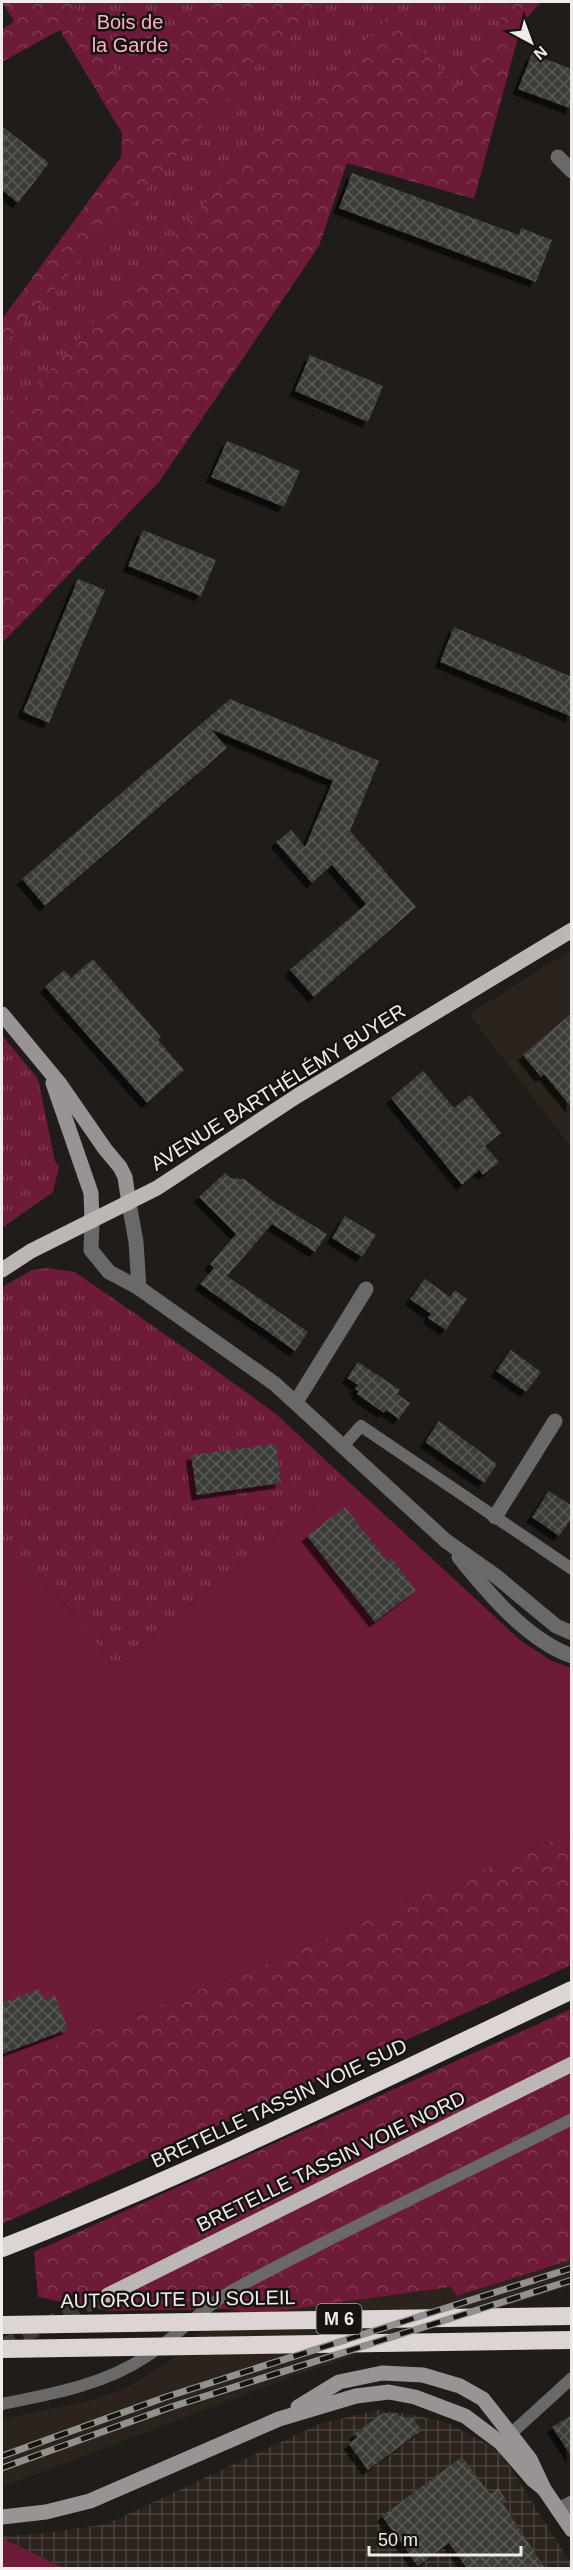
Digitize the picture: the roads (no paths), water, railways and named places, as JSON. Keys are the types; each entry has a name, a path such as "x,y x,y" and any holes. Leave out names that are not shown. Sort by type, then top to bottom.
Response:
{"highway":[{"name":"BRETELLE TASSIN VOIE SUD","path":"2,2248 96,2211 222,2155 572,1990"},
{"name":"AUTOROUTE DU SOLEIL","path":"2,2325 572,2316"},
{"name":"M 6","path":"2,2349 572,2340"}],"main road":[{"name":"AVENUE BARTHÉLÉMY BUYER","path":"2,1270 32,1251 164,1184 303,1092 572,930"},
{"path":"2,1014 47,1069 120,1167 125,1177 129,1203"},
{"path":"47,1069 91,1193 92,1221"},
{"name":"BRETELLE TASSIN VOIE NORD","path":"108,2295 572,2064"},
{"path":"279,2419 339,2382 382,2373 423,2375 460,2386 483,2399 505,2439"},
{"path":"2,2517 46,2512 90,2501 279,2419 356,2396 389,2392 415,2397 465,2416 505,2439 530,2459 540,2475 544,2489 565,2506 572,2530"}],"street":[{"path":"558,157 572,171"},
{"path":"129,1203 136,1242 139,1288"},
{"path":"92,1221 91,1250 109,1272 139,1288 275,1384 446,1541 497,1577 556,1626 572,1633"},
{"path":"296,1402 366,1289"},
{"path":"495,1517 555,1421"},
{"path":"446,1541 480,1584 531,1633 552,1649 572,1656"}],"lane":[{"path":"343,1446 362,1426 572,1569"},
{"path":"2,2404 58,2393 118,2374 149,2355 187,2323 239,2286 572,2119"},
{"path":"505,2439 572,2378"}],"tunnel":[{"path":"2,2346 108,2295"}],"railway":[{"path":"2,2456 166,2397 572,2268"},
{"path":"2,2468 171,2407 572,2280"}],"park label":[{"name":"Bois de la Garde","path":"130,34"}]}
